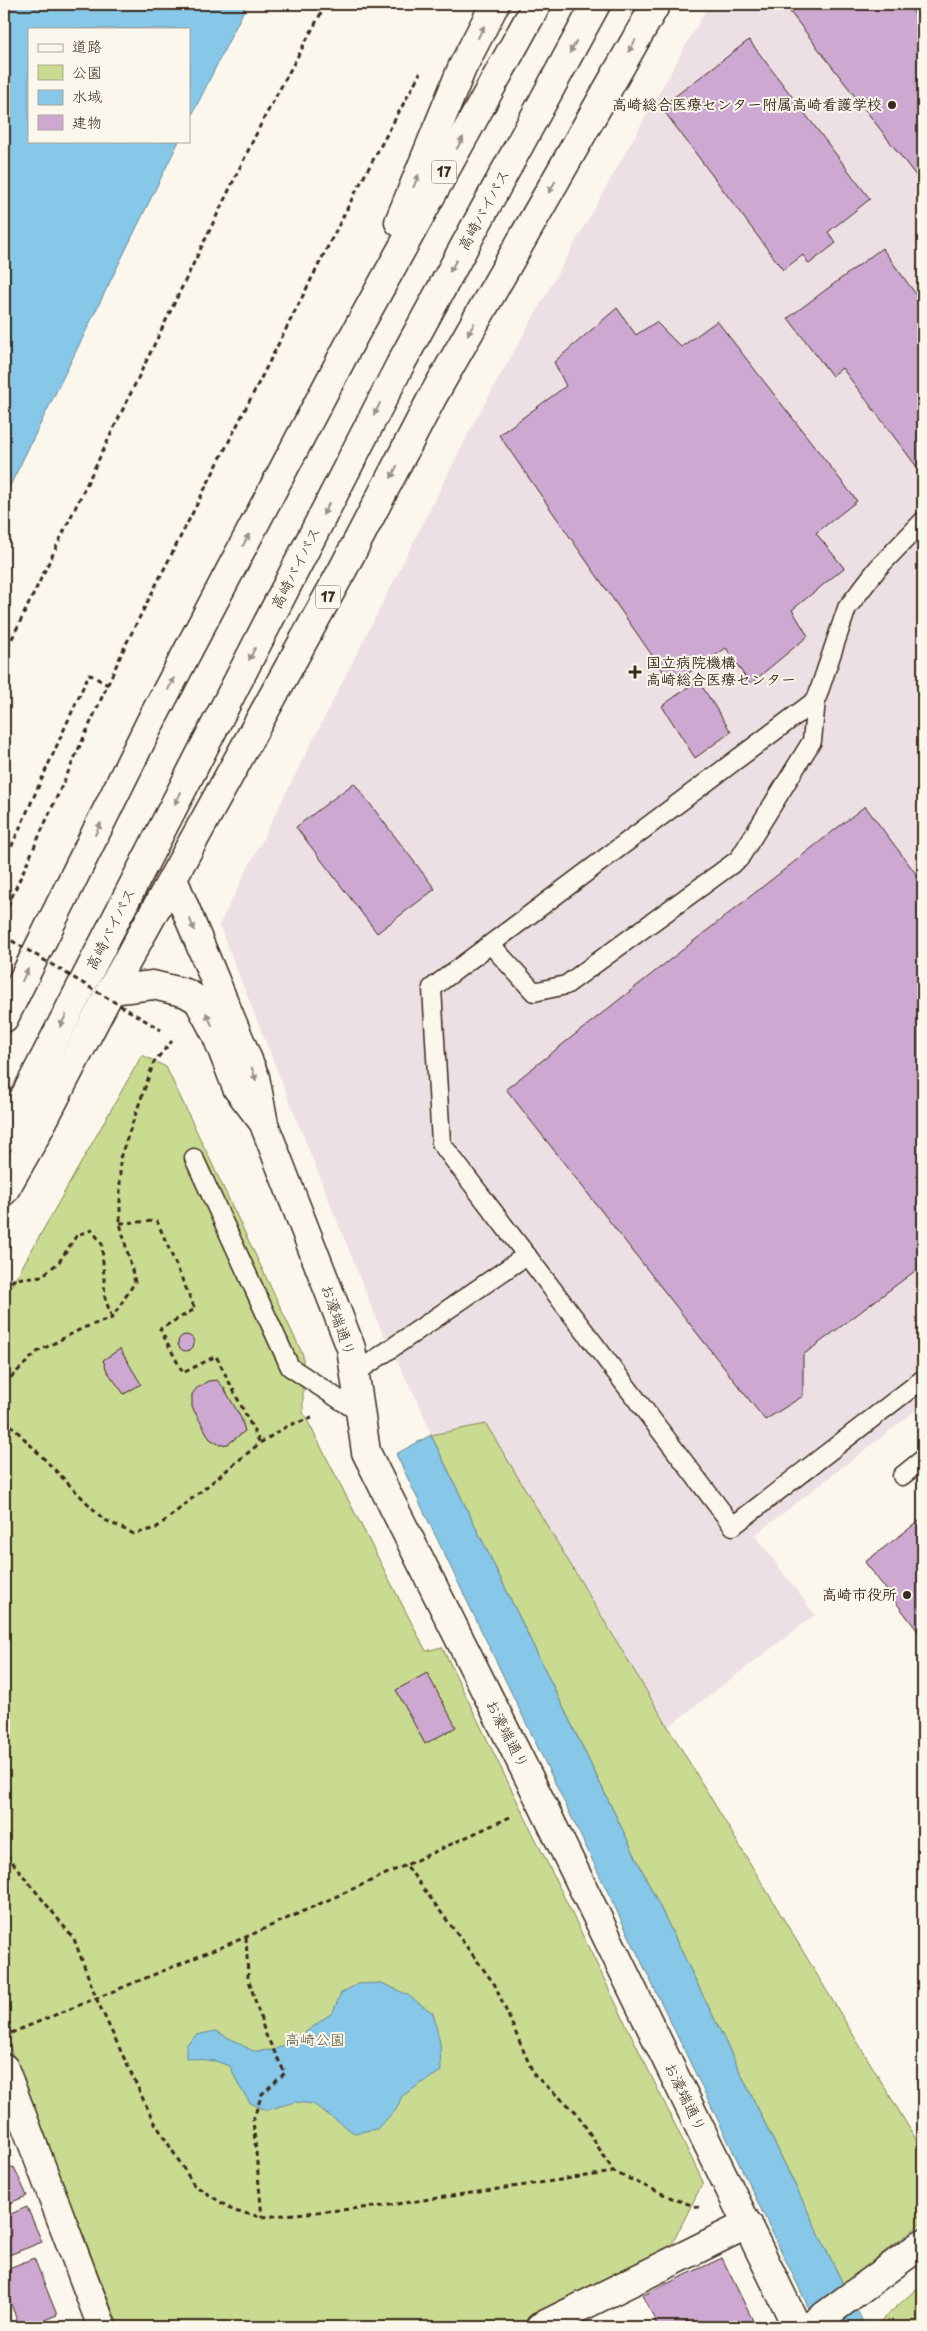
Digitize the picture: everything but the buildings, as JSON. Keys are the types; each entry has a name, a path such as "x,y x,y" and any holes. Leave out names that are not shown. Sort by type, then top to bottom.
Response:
{"main road":[{"name":"17","path":"352,339 462,68 495,4"},
{"name":"17","path":"4,1018 152,719 352,339 537,4"},
{"name":"高崎バイパス","path":"4,1137 400,365 596,4"},
{"name":"17","path":"4,1192 111,990 343,570 433,396 656,4"},
{"path":"173,879 255,1077 264,1124"},
{"path":"111,990 153,985 186,993 198,1000 216,1034 237,1088 264,1124"},
{"name":"お濠端通り","path":"264,1124 351,1348 366,1452 541,1802 748,2224 807,2325"},
{"path":"4,2068 102,2327"},
{"path":"540,2327 748,2224"},
{"path":"807,2325 857,2292 923,2243"}],"lane":[{"path":"492,946 534,992 566,985 739,859 812,741 816,700 847,608 878,568 923,522"},
{"path":"816,700 492,946 432,988 441,1143 733,1526 923,1378"},
{"path":"194,1158 290,1367 360,1413"},
{"path":"354,1374 528,1255"},
{"path":"902,1476 923,1459"}],"path":[{"path":"4,655 262,122 326,4"},
{"path":"4,914 131,636 353,197 424,65"},
{"path":"4,863 89,674 108,685"},
{"path":"4,936 162,1030"},
{"path":"4,1384 37,1352 83,1328 112,1318 135,1282 120,1223 120,1158 154,1062 172,1041"},
{"path":"120,1223 157,1221 195,1309 160,1329 183,1373 216,1356 260,1443"},
{"path":"11,1282 15,1279 42,1276 59,1262 77,1235 92,1230 102,1244 105,1298 112,1318"},
{"path":"4,1418 103,1519 134,1534 156,1528 260,1443 289,1425 319,1416"},
{"path":"4,2036 98,2000 246,1937 541,1802"},
{"path":"4,1846 9,1858 74,1939 98,2000 152,2118 194,2185 234,2211 262,2217 383,2206 614,2172 674,2199 748,2224"},
{"path":"406,1865 495,1985 534,2075 576,2112 614,2172"},
{"path":"246,1937 248,1977 265,2033 285,2073 262,2094 253,2120 262,2217"}],"shaded area":[{"name":"国立病院機構 高崎総合医療センター","path":"709,4 923,4 923,1405 755,1535 815,1615 668,1727 486,1424 431,1435 421,1408 378,1323 219,925 476,419"}],"green space":[{"name":"高崎公園","path":"142,1055 166,1067 303,1355 303,1412 426,1651 442,1647 703,2182 666,2256 518,2327 119,2327 4,2032 4,1299"},
{"path":"486,1424 923,2151 923,2222 843,2284 431,1435"},
{"path":"923,2283 923,2327 874,2327"}],"water":[{"path":"4,4 247,4 190,119 190,28 28,28 28,142 179,142 4,498"},
{"path":"431,1435 843,2284 866,2327 818,2327 396,1454"},
{"path":"382,1983 406,1994 433,2013 440,2043 441,2071 402,2096 396,2110 377,2129 354,2133 313,2104 295,2102 267,2110 250,2103 238,2084 230,2066 215,2061 186,2058 186,2045 196,2035 216,2031 253,2051 274,2050 302,2035 333,2012 341,1993 358,1984"}],"place":[{"name":"高崎総合医療センター附属高崎看護学校","path":"892,105"},
{"name":"国立病院機構 高崎総合医療センター","path":"635,672"},
{"name":"高崎市役所","path":"907,1595"}]}
